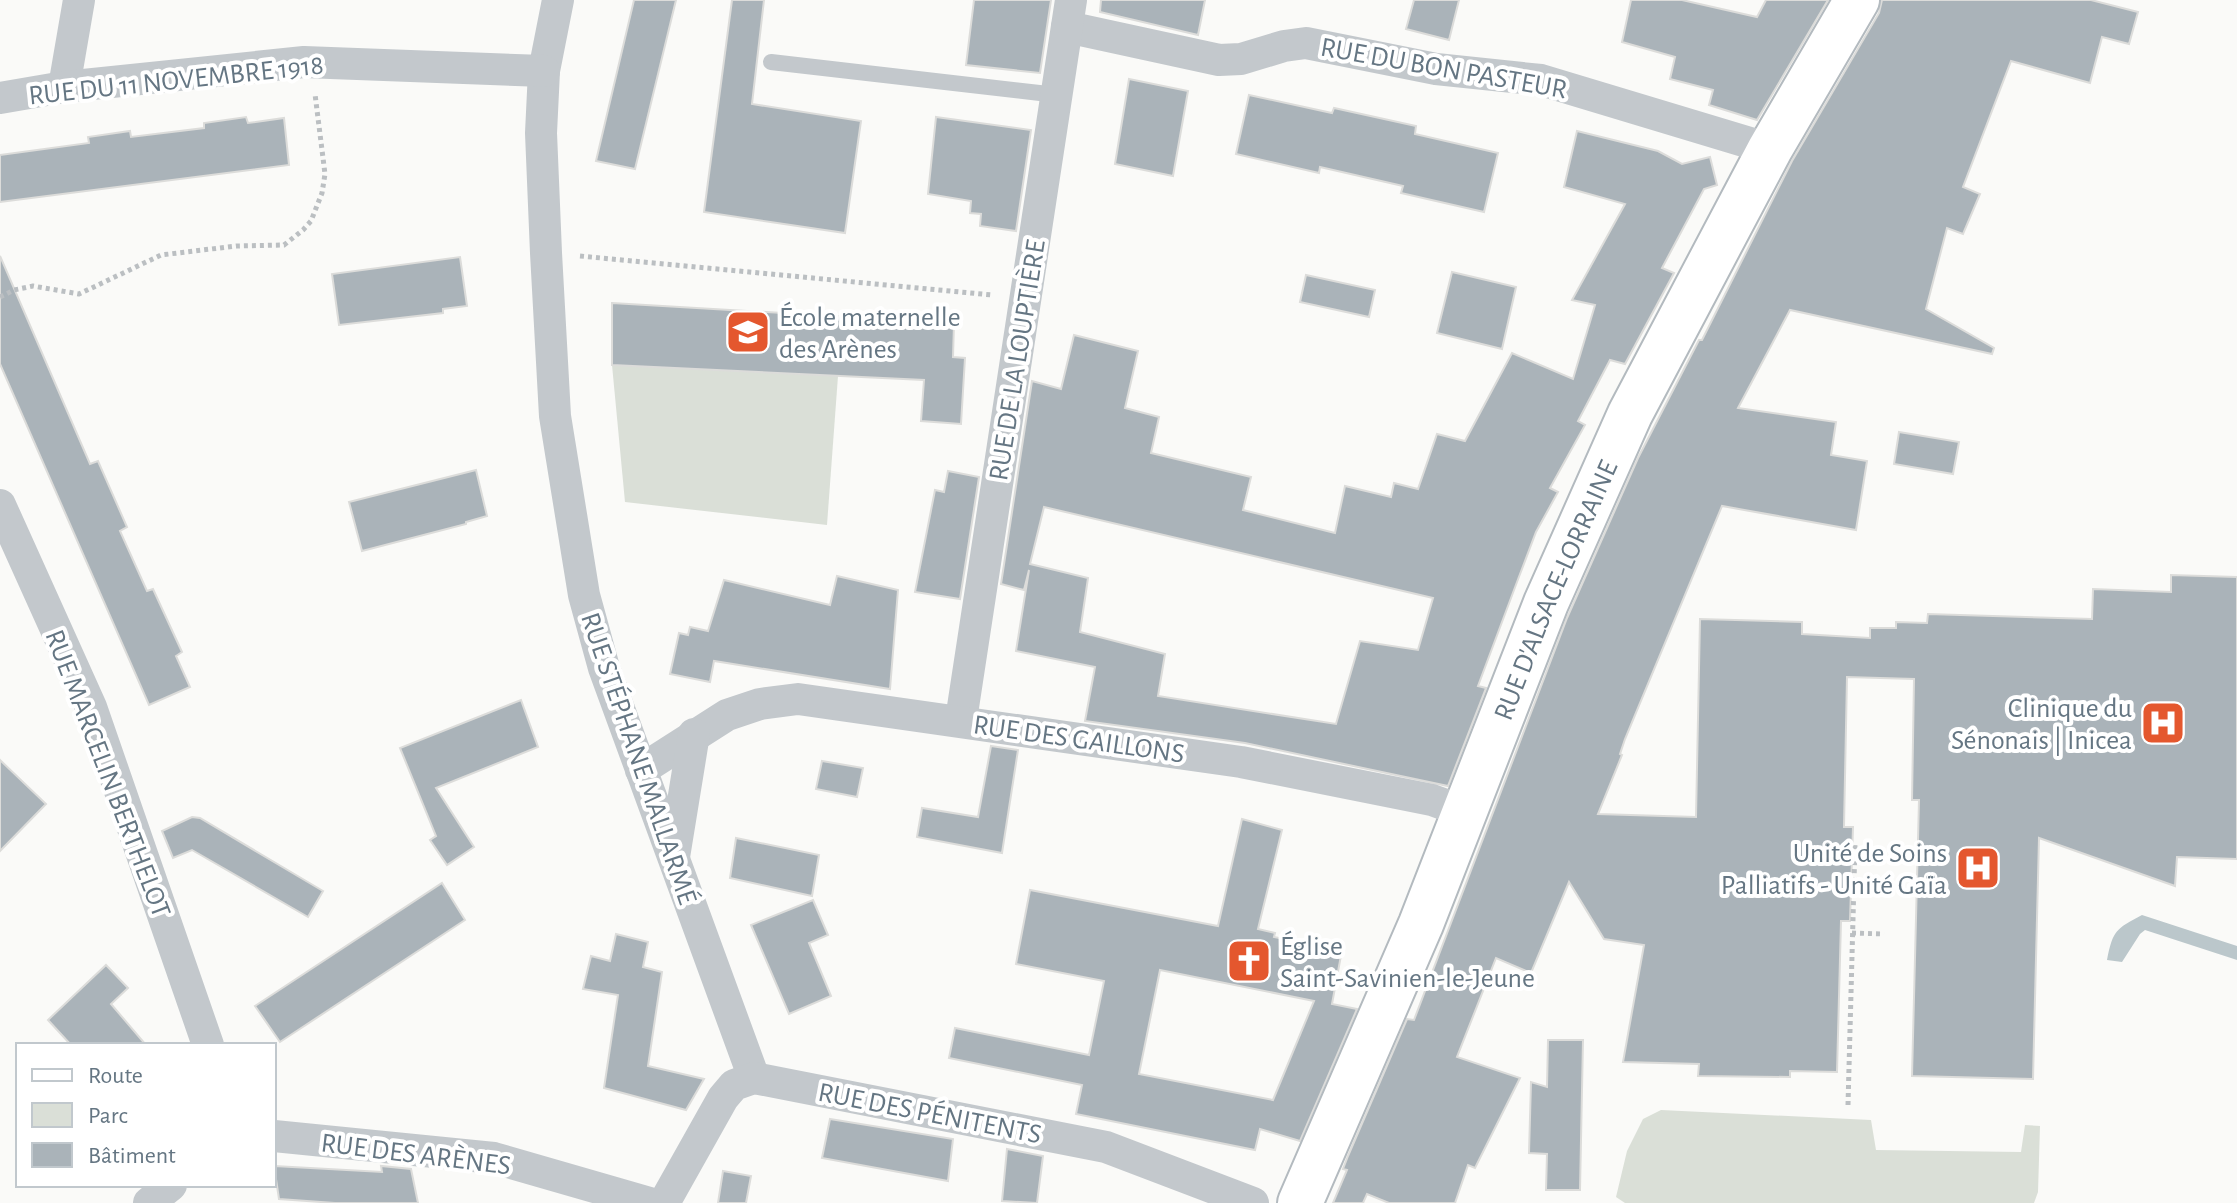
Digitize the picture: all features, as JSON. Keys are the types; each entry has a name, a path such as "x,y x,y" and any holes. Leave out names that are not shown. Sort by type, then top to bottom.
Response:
{"street":[{"path":"64,87 79,0"},
{"name":"RUE STÉPHANE MALLARMÉ","path":"558,0 544,71 541,133 546,253 555,416 584,595 604,668 754,1078"},
{"name":"RUE D'ALSACE-LORRAINE","path":"1300,1203 1428,879 1465,812 1546,603 1630,414 1770,149 1857,0"},
{"name":"RUE DU BON PASTEUR","path":"1069,14 1219,60 1241,59 1306,43 1436,69 1541,80 1770,149"},
{"name":"RUE DE LA LOUPTIÈRE","path":"961,720 1069,14"},
{"name":"RUE DU 11 NOVEMBRE 1918","path":"0,98 64,87 311,62 544,71"},
{"name":"RUE MARCELIN BERTHELOT","path":"0,505 91,707 207,1043"},
{"name":"RUE DES GAILLONS","path":"641,770 727,715 760,704 798,699 1241,762 1327,787 1432,800 1465,812"},
{"path":"674,858 694,734"},
{"path":"664,1203 723,1098 734,1085 754,1078"},
{"name":"RUE DES PÉNITENTS","path":"754,1078 1106,1147 1253,1203"},
{"name":"RUE DES ARÈNES","path":"276,1136 494,1158 650,1203"},
{"path":"149,1203 169,1187"}],"lane":[{"path":"771,62 1057,95"}],"path":[{"path":"0,297 33,286 79,294 161,255 236,246 284,245 292,239 303,230 319,207 325,174 311,62"},
{"path":"546,253 1025,298"},
{"path":"1848,1105 1855,844"},
{"path":"1852,933 1884,934"}],"green space":[{"path":"612,365 838,376 827,525 625,502"},
{"path":"1661,1110 1871,1120 1876,1150 2021,1152 2025,1125 2040,1126 2038,1192 2034,1203 1625,1203 1616,1197 1627,1151 1643,1119"}],"shaded area":[{"path":"2142,915 2237,946 2237,960 2145,930 2122,962 2107,960 2117,932"}],"building":[{"path":"634,0 676,0 635,169 596,161"},
{"path":"732,0 764,0 752,104 861,121 845,233 704,212"},
{"path":"974,0 1051,0 1040,73 966,65"},
{"path":"1101,0 1205,0 1198,35 1100,12"},
{"path":"1414,0 1459,0 1449,40 1406,29"},
{"path":"1631,0 1682,0 1757,17 1766,0 1828,0 1757,120 1709,105 1713,90 1670,79 1675,57 1622,42"},
{"path":"1882,0 2091,0 2138,12 2129,44 2102,37 2090,83 2011,61 1963,187 1980,194 1963,234 1947,228 1926,309 1994,348 1992,354 1790,310 1738,408 1836,422 1831,455 1867,461 1856,530 1722,506 1625,739 1622,755 1598,814 1696,817 1700,619 1802,622 1802,634 1870,638 1870,628 1896,628 1896,622 1927,623 1928,614 2092,619 2093,589 2171,592 2171,575 2237,577 2237,859 2177,857 2175,886 2039,838 2033,1079 1912,1076 1919,800 1912,800 1914,679 1847,677 1844,827 1853,827 1850,921 1841,921 1837,1072 1790,1071 1790,1077 1698,1076 1699,1064 1623,1062 1644,945 1604,939 1569,882 1531,973 1496,958 1457,1057 1520,1078 1475,1168 1468,1165 1455,1203 1389,1203 1367,1194 1363,1203 1333,1203 1347,1170 1343,1169 1348,1156 1407,1019 1414,1020 1567,618 1638,458 1699,340 1702,340 1792,161 1879,13"},
{"path":"1129,79 1188,91 1173,176 1115,164"},
{"path":"1249,95 1332,113 1334,108 1416,126 1415,134 1498,153 1484,212 1401,193 1403,186 1320,167 1319,173 1236,154"},
{"path":"246,117 248,123 284,118 289,165 0,202 0,155 89,143 88,137 130,131 131,137 204,128 204,123"},
{"path":"936,117 1031,130 1016,231 980,226 981,214 970,213 971,201 928,194"},
{"path":"1577,131 1658,151 1682,164 1710,157 1717,185 1704,189 1662,268 1674,273 1625,364 1610,360 1578,421 1585,425 1550,488 1558,492 1536,532 1478,686 1486,688 1448,786 1245,743 1085,721 1095,667 1016,651 1029,570 1024,590 1001,584 1032,381 1061,389 1074,335 1138,351 1125,408 1159,417 1151,453 1251,477 1243,510 1335,533 1345,486 1391,497 1394,483 1418,489 1437,434 1465,441 1512,353 1573,379 1595,305 1572,300 1625,204 1564,187","holes":["1044,507 1433,598 1418,650 1360,641 1336,724 1158,696 1165,654 1080,632 1088,578 1030,564"]},
{"path":"0,256 90,464 98,461 127,527 120,531 147,591 153,589 182,652 176,656 190,687 149,705 0,364"},
{"path":"460,257 467,306 443,309 443,313 339,325 332,274"},
{"path":"1452,272 1516,287 1502,349 1437,333"},
{"path":"1306,275 1375,290 1369,317 1300,302"},
{"path":"612,303 954,323 953,357 965,358 961,424 921,421 924,380 612,365"},
{"path":"1899,432 1959,442 1953,474 1894,464"},
{"path":"476,470 487,516 362,551 349,502"},
{"path":"948,471 979,477 960,599 915,592 935,490 944,492"},
{"path":"837,576 898,590 890,689 714,661 710,682 670,674 679,633 688,635 690,627 708,631 724,580 830,605"},
{"path":"521,700 538,747 436,788 474,847 447,865 430,840 436,836 400,748"},
{"path":"991,746 1018,750 1002,853 917,837 922,808 978,817"},
{"path":"0,760 46,804 0,851"},
{"path":"822,761 863,768 857,797 816,789"},
{"path":"192,817 200,818 323,891 308,917 192,850 173,858 162,831"},
{"path":"1242,819 1282,830 1258,929 1275,933 1274,937 1342,950 1332,1004 1357,1009 1300,1141 1260,1129 1255,1150 1076,1114 1082,1085 949,1058 955,1028 1089,1055 1104,981 1016,964 1030,890 1218,926","holes":["1160,970 1314,1001 1273,1100 1139,1074"]},
{"path":"736,838 819,855 812,896 730,878"},
{"path":"442,883 465,920 280,1042 255,1006"},
{"path":"813,900 828,935 809,943 831,996 789,1014 751,925"},
{"path":"616,934 648,942 643,967 662,972 648,1066 704,1079 686,1110 604,1088 618,995 583,989 591,956 610,961"},
{"path":"106,965 128,988 111,1004 144,1043 69,1043 48,1020"},
{"path":"1548,1040 1583,1040 1580,1190 1546,1190 1547,1154 1529,1153 1531,1082 1547,1087"},
{"path":"830,1119 953,1139 948,1181 822,1158"},
{"path":"1007,1149 1043,1156 1037,1203 1002,1201"},
{"path":"276,1166 382,1172 381,1166 411,1169 418,1203 335,1203 279,1199"},
{"path":"723,1171 751,1176 746,1203 718,1203"}],"place":[{"name":"École maternelle des Arènes","path":"748,332"},
{"name":"Clinique du Sénonais | Inicea","path":"2163,723"},
{"name":"Unité de Soins Palliatifs - Unité Gaïa","path":"1978,868"},
{"name":"Église Saint-Savinien-le-Jeune","path":"1249,961"}]}
